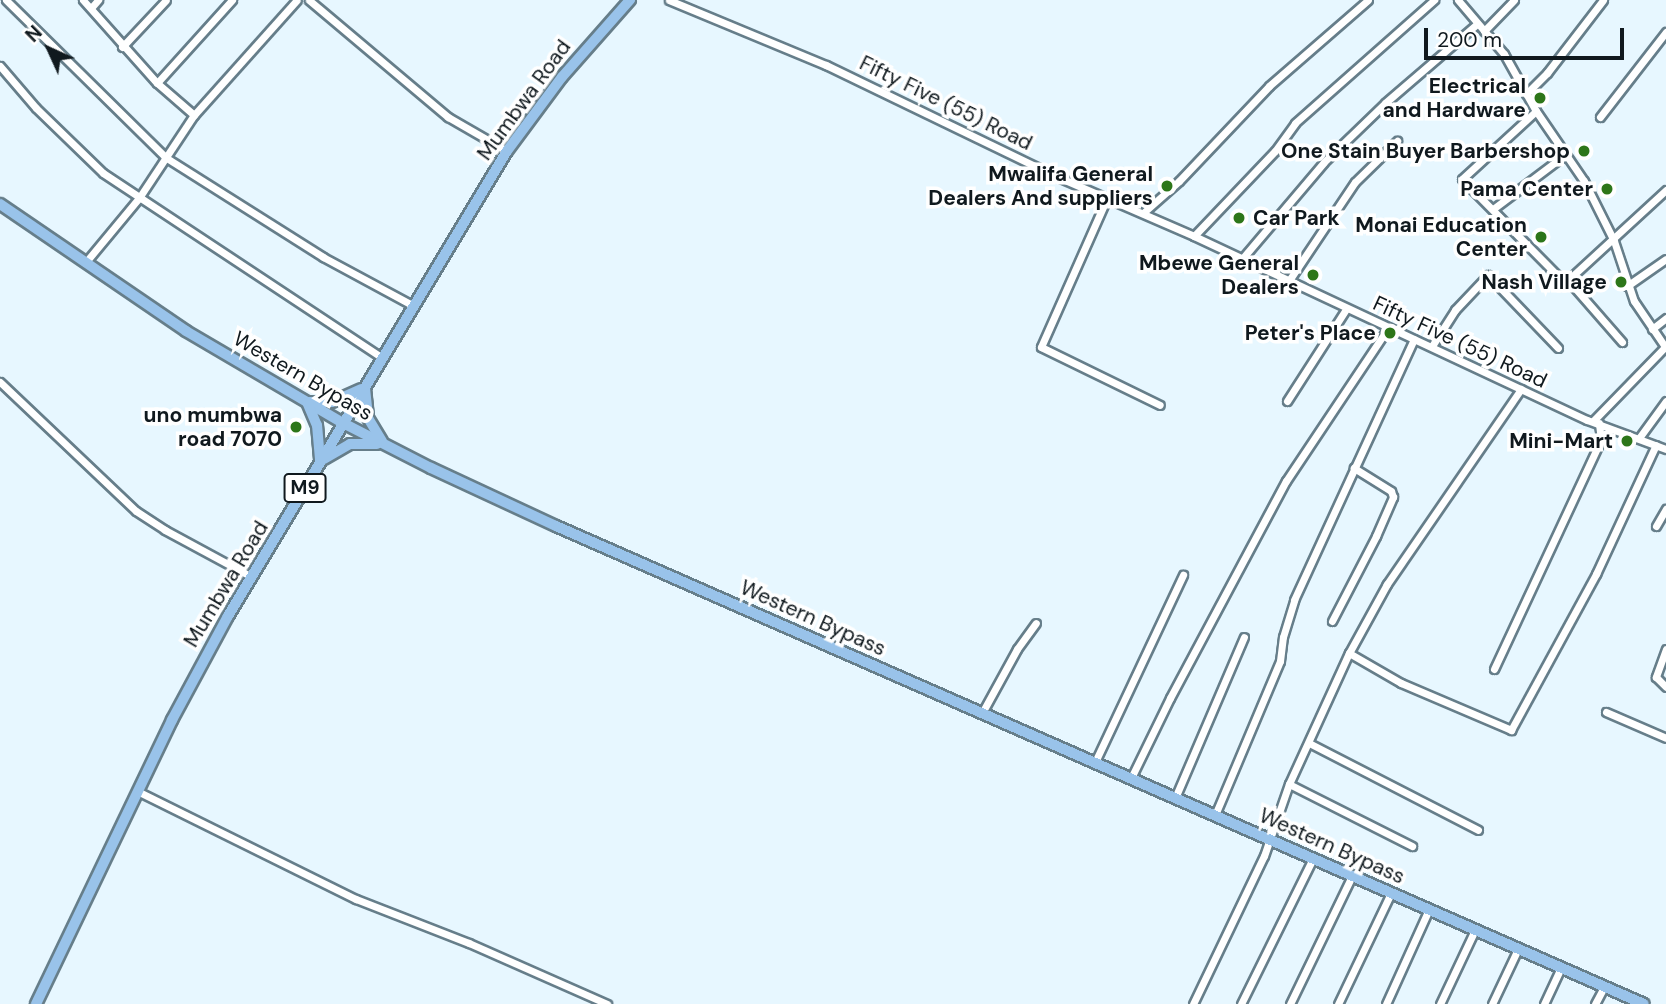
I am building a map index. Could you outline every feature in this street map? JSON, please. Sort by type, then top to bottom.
[{"type":"main road","name":"Mumbwa Road","points":[[36,1004],[137,791],[210,646],[507,151],[562,77],[626,1]]},
{"type":"main road","name":"Western Bypass","points":[[0,204],[84,264],[186,331],[386,446],[556,526],[1644,1004]]},
{"type":"main road","points":[[365,386],[364,402],[368,418],[386,446],[368,442],[351,444],[319,462],[319,438],[307,402],[332,402],[365,386]]},
{"type":"street","points":[[6,0],[165,157],[323,257],[414,306]]},
{"type":"street","points":[[83,0],[122,47],[157,83],[194,115]]},
{"type":"street","points":[[91,8],[98,0]]},
{"type":"street","points":[[122,47],[166,0]]},
{"type":"street","points":[[157,83],[232,0]]},
{"type":"street","points":[[84,264],[139,198],[194,115],[297,0]]},
{"type":"street","points":[[309,0],[447,117],[507,151]]},
{"type":"street","name":"Fifty Five (55) Road","points":[[669,0],[826,65],[1346,309],[1596,422],[1666,449]]},
{"type":"street","points":[[1143,213],[1179,181],[1269,86],[1368,0]]},
{"type":"street","points":[[1194,236],[1275,151],[1295,123],[1434,0]]},
{"type":"street","points":[[1458,0],[1504,54],[1536,111],[1584,181],[1614,241],[1627,286],[1666,348],[1596,422],[1601,440],[1494,669]]},
{"type":"street","points":[[1484,31],[1514,0]]},
{"type":"street","points":[[1526,94],[1547,73],[1603,0]]},
{"type":"street","points":[[1241,260],[1324,162],[1385,103],[1477,24]]},
{"type":"street","points":[[1600,117],[1666,32]]},
{"type":"street","points":[[0,66],[86,158],[139,198],[382,358]]},
{"type":"street","points":[[1536,111],[1463,175],[1464,181],[1558,276],[1569,278]]},
{"type":"street","points":[[1288,282],[1355,182],[1398,141]]},
{"type":"street","points":[[1493,209],[1566,154]]},
{"type":"street","points":[[1622,342],[1568,284],[1569,278],[1614,241],[1666,191]]},
{"type":"street","points":[[1107,198],[1041,347],[1160,405]]},
{"type":"street","points":[[1627,286],[1666,258]]},
{"type":"street","points":[[1432,346],[1454,310],[1488,275],[1558,348]]},
{"type":"street","points":[[1287,401],[1346,309]]},
{"type":"street","points":[[1652,329],[1666,318]]},
{"type":"street","points":[[1131,778],[1286,481],[1388,328]]},
{"type":"street","points":[[1214,815],[1280,661],[1283,638],[1294,600],[1414,339]]},
{"type":"street","points":[[0,382],[136,510],[165,530],[252,577]]},
{"type":"street","points":[[1193,1004],[1271,839],[1289,784],[1349,653],[1387,584],[1521,389]]},
{"type":"street","points":[[1639,438],[1666,401]]},
{"type":"street","points":[[1349,653],[1401,684],[1512,730],[1596,574],[1656,445]]},
{"type":"street","points":[[1332,621],[1393,497],[1391,491],[1354,468]]},
{"type":"street","points":[[1656,526],[1666,509]]},
{"type":"street","points":[[1095,762],[1183,575]]},
{"type":"street","points":[[982,713],[1017,649],[1036,623]]},
{"type":"street","points":[[1175,798],[1244,637]]},
{"type":"street","points":[[1666,649],[1656,677],[1666,687]]},
{"type":"street","points":[[1606,712],[1666,738]]},
{"type":"street","points":[[1309,743],[1478,830]]},
{"type":"street","points":[[1289,784],[1412,846]]},
{"type":"street","points":[[137,791],[356,899],[469,943],[607,1004]]},
{"type":"street","points":[[1241,1004],[1313,858]]},
{"type":"street","points":[[1290,1004],[1352,876]]},
{"type":"street","points":[[1338,1004],[1391,893]]},
{"type":"street","points":[[1386,1004],[1429,909]]},
{"type":"street","points":[[1440,1004],[1475,930]]},
{"type":"street","points":[[1492,1004],[1518,948]]},
{"type":"street","points":[[1544,1004],[1561,968]]},
{"type":"street","points":[[1595,1004],[1604,987]]},
{"type":"place","name":"Electrical and Hardware","points":[[1540,98]]},
{"type":"place","name":"One Stain Buyer Barbershop","points":[[1584,151]]},
{"type":"place","name":"Mwalifa General Dealers And suppliers","points":[[1167,186]]},
{"type":"place","name":"Pama Center","points":[[1607,189]]},
{"type":"place","name":"Car Park","points":[[1239,218]]},
{"type":"place","name":"Monai Education Center","points":[[1541,237]]},
{"type":"place","name":"Mbewe General Dealers","points":[[1313,275]]},
{"type":"place","name":"Nash Village","points":[[1621,282]]},
{"type":"place","name":"Peter's Place","points":[[1390,333]]},
{"type":"place","name":"uno mumbwa road 7070","points":[[296,427]]},
{"type":"place","name":"Mini-Mart","points":[[1627,441]]}]
